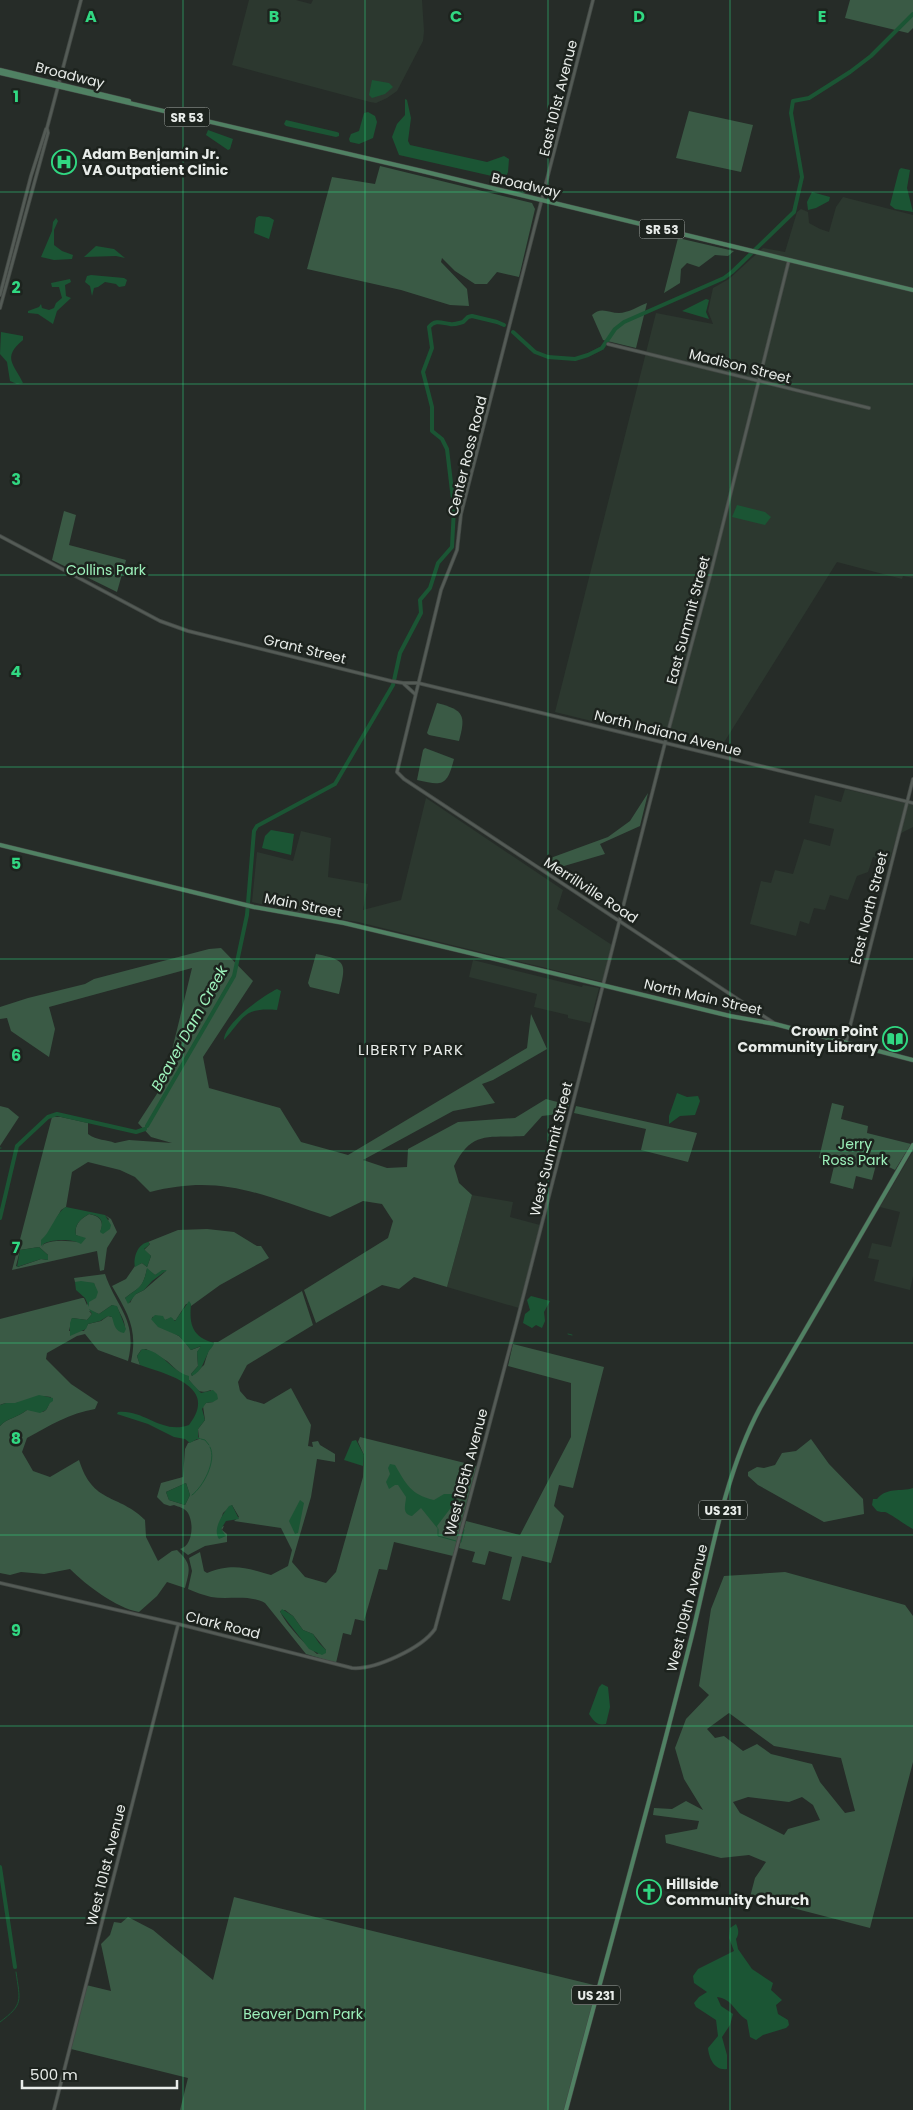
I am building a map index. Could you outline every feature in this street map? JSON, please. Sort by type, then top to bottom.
[{"type":"main road","name":"Broadway","points":[[0,72],[913,290]]},
{"type":"main road","name":"Main Street","points":[[0,845],[254,907],[344,923],[603,985]]},
{"type":"main road","name":"North Main Street","points":[[603,985],[730,1016],[776,1024],[913,1060]]},
{"type":"main road","name":"West 109th Avenue","points":[[566,2110],[690,1646],[729,1487],[738,1458],[763,1402],[913,1145]]},
{"type":"street","points":[[0,296],[31,176],[44,132],[47,128],[81,0]]},
{"type":"street","name":"East 101st Avenue","points":[[542,201],[593,0]]},
{"type":"street","points":[[0,308],[48,133],[47,128]]},
{"type":"street","name":"Center Ross Road","points":[[397,772],[441,590],[457,550],[461,514],[542,201]]},
{"type":"street","name":"East Summit Street","points":[[603,985],[710,576],[788,260]]},
{"type":"street","name":"Madison Street","points":[[608,344],[869,408]]},
{"type":"street","name":"Grant Street","points":[[0,536],[160,620],[188,631],[391,681],[418,683]]},
{"type":"street","points":[[403,683],[415,695]]},
{"type":"street","name":"North Indiana Avenue","points":[[418,683],[913,803]]},
{"type":"street","name":"Merrillville Road","points":[[397,772],[404,779],[776,1024]]},
{"type":"street","name":"East North Street","points":[[846,1042],[913,779]]},
{"type":"street","name":"West Summit Street","points":[[518,1317],[603,985]]},
{"type":"street","name":"West 105th Avenue","points":[[433,1632],[437,1624],[518,1317]]},
{"type":"street","name":"Clark Road","points":[[0,1583],[178,1624],[347,1667],[363,1668],[397,1656],[433,1632]]},
{"type":"street","name":"West 101st Avenue","points":[[54,2110],[178,1624]]},
{"type":"shaded area","points":[[249,0],[296,0],[311,4],[313,0],[422,0],[423,41],[397,91],[376,103],[370,102],[232,65]]},
{"type":"shaded area","points":[[372,80],[389,83],[393,87],[385,94],[372,98],[369,95]]},
{"type":"shaded area","points":[[405,99],[407,100],[411,118],[408,141],[410,145],[487,162],[504,156],[509,159],[508,172],[505,179],[399,155],[392,137],[397,124],[405,115]]},
{"type":"shaded area","points":[[368,112],[375,116],[377,122],[373,138],[359,144],[350,142],[351,134],[359,131],[364,113]]},
{"type":"shaded area","points":[[286,120],[337,132],[339,136],[336,137],[286,126],[284,124]]},
{"type":"shaded area","points":[[208,130],[233,139],[230,149],[228,150],[206,135]]},
{"type":"shaded area","points":[[901,168],[910,170],[907,188],[913,212],[895,209],[890,205]]},
{"type":"shaded area","points":[[812,192],[830,197],[829,201],[808,210],[807,202]]},
{"type":"shaded area","points":[[843,197],[913,215],[913,578],[903,576],[902,579],[837,562],[718,752],[555,712],[656,313],[713,324],[708,311],[713,288],[729,279],[763,248],[785,252],[797,212],[801,209],[808,212],[809,223],[829,232],[836,207]]},
{"type":"shaded area","points":[[259,216],[269,217],[274,220],[269,239],[254,233],[256,218]]},
{"type":"shaded area","points":[[56,218],[58,221],[54,230],[54,245],[62,251],[73,255],[72,259],[54,260],[41,257]]},
{"type":"shaded area","points":[[96,246],[114,249],[125,258],[116,256],[84,257]]},
{"type":"shaded area","points":[[87,276],[124,278],[127,280],[125,286],[119,287],[116,284],[105,282],[94,288],[92,296],[90,286],[85,282]]},
{"type":"shaded area","points":[[70,279],[71,282],[65,285],[66,296],[71,298],[57,311],[53,324],[38,314],[28,313],[28,311],[39,307],[41,304],[42,308],[49,310],[54,308],[56,303],[62,298],[59,287],[52,287],[51,283]]},
{"type":"shaded area","points":[[706,299],[709,300],[706,312],[709,319],[682,311]]},
{"type":"shaded area","points":[[1,332],[23,336],[23,340],[16,346],[11,357],[23,383],[17,384],[10,381],[7,362],[0,354]]},
{"type":"shaded area","points":[[737,505],[765,512],[771,517],[765,525],[732,517]]},
{"type":"shaded area","points":[[845,789],[913,805],[913,827],[897,835],[889,862],[873,857],[868,872],[857,876],[848,900],[830,895],[825,910],[814,908],[809,924],[800,921],[796,936],[750,924],[761,881],[771,883],[775,870],[793,874],[804,839],[830,846],[834,829],[809,823],[815,795],[841,802]]},
{"type":"shaded area","points":[[426,798],[563,890],[557,909],[612,945],[603,982],[358,922],[300,913],[252,902],[257,852],[293,861],[301,831],[331,838],[328,877],[368,884],[363,910],[401,900]]},
{"type":"shaded area","points":[[271,830],[294,834],[291,855],[262,848],[265,836]]},
{"type":"shaded area","points":[[473,960],[582,987],[583,985],[599,988],[590,1023],[568,1018],[568,1015],[534,1007],[537,994],[469,977]]},
{"type":"shaded area","points":[[277,989],[281,991],[277,1010],[257,1010],[251,1012],[241,1020],[224,1040],[230,1026],[237,1018]]},
{"type":"shaded area","points":[[677,1093],[687,1097],[698,1096],[700,1101],[695,1115],[680,1116],[669,1124],[669,1116]]},
{"type":"shaded area","points":[[913,1151],[913,1276],[910,1290],[874,1281],[879,1260],[868,1258],[872,1243],[891,1247],[900,1212],[880,1207]]},
{"type":"shaded area","points":[[472,1195],[513,1202],[510,1217],[540,1225],[519,1308],[447,1287]]},
{"type":"shaded area","points":[[66,1207],[105,1215],[111,1225],[110,1229],[103,1234],[100,1232],[101,1220],[97,1216],[89,1214],[80,1220],[76,1228],[76,1235],[86,1238],[81,1244],[60,1240],[41,1246],[41,1240],[59,1213]]},
{"type":"shaded area","points":[[149,1242],[149,1245],[144,1249],[151,1256],[147,1267],[142,1263],[135,1267],[137,1251],[142,1245]]},
{"type":"shaded area","points":[[39,1247],[48,1255],[48,1260],[41,1259],[17,1267],[20,1250]]},
{"type":"shaded area","points":[[147,1268],[155,1275],[162,1270],[167,1270],[152,1281],[144,1290],[136,1294],[128,1304],[125,1298],[142,1283]]},
{"type":"shaded area","points":[[75,1282],[94,1283],[98,1292],[96,1298],[89,1302],[89,1307],[85,1298],[76,1290]]},
{"type":"shaded area","points":[[531,1296],[550,1301],[544,1312],[545,1321],[542,1328],[536,1325],[532,1328],[523,1323],[525,1314],[530,1310],[527,1300]]},
{"type":"shaded area","points":[[189,1301],[194,1330],[207,1341],[214,1343],[200,1369],[192,1376],[191,1374],[198,1366],[197,1352],[201,1346],[191,1350],[179,1336],[158,1327],[151,1319],[155,1315],[163,1316],[165,1320],[171,1317],[175,1321]]},
{"type":"shaded area","points":[[112,1305],[117,1306],[126,1329],[124,1333],[117,1329],[112,1317],[108,1316],[100,1321],[88,1324],[86,1329],[70,1336],[72,1318],[87,1320],[92,1314],[89,1309],[99,1314]]},
{"type":"shaded area","points":[[142,1349],[155,1353],[177,1370],[189,1376],[189,1380],[201,1393],[213,1390],[217,1394],[218,1399],[206,1403],[202,1409],[205,1420],[198,1429],[198,1437],[201,1439],[190,1443],[185,1439],[174,1437],[148,1424],[117,1414],[118,1412],[127,1412],[170,1427],[179,1427],[189,1425],[197,1412],[198,1401],[194,1392],[187,1384],[164,1373],[140,1365],[137,1356]]},
{"type":"shaded area","points":[[39,1395],[53,1398],[53,1401],[46,1410],[40,1413],[27,1410],[0,1426],[0,1405],[15,1403]]},
{"type":"shaded area","points":[[356,1440],[364,1455],[363,1466],[344,1460],[352,1441]]},
{"type":"shaded area","points":[[390,1464],[395,1465],[414,1492],[426,1498],[434,1500],[444,1494],[456,1494],[456,1501],[437,1526],[438,1529],[421,1508],[412,1516],[406,1513],[406,1497],[398,1485],[389,1489],[386,1482],[390,1474],[388,1468]]},
{"type":"shaded area","points":[[186,1483],[190,1495],[185,1505],[169,1500],[166,1492]]},
{"type":"shaded area","points":[[913,1488],[913,1529],[888,1513],[877,1511],[872,1505],[873,1499],[877,1499],[885,1493]]},
{"type":"shaded area","points":[[300,1500],[304,1503],[298,1533],[295,1534],[289,1521]]},
{"type":"shaded area","points":[[232,1505],[239,1519],[226,1521],[221,1529],[226,1536],[219,1539],[217,1531],[219,1522],[229,1506]]},
{"type":"shaded area","points":[[282,1609],[293,1616],[303,1630],[313,1634],[326,1650],[326,1653],[322,1655],[309,1649],[280,1612]]},
{"type":"shaded area","points":[[602,1684],[608,1687],[610,1707],[606,1724],[596,1722],[589,1714],[599,1687]]},
{"type":"shaded area","points":[[736,1924],[738,1930],[736,1939],[738,1949],[752,1969],[773,1983],[771,1990],[782,2000],[776,2005],[778,2014],[788,2020],[789,2025],[786,2028],[763,2035],[756,2040],[750,2037],[747,2020],[727,2000],[717,1997],[721,2006],[733,2014],[730,2025],[722,2037],[727,2055],[727,2069],[723,2069],[713,2063],[708,2048],[718,2036],[716,2020],[696,2007],[694,2003],[707,1992],[694,1983],[693,1976],[698,1969],[734,1951],[729,1938],[730,1928]]},
{"type":"green space","points":[[850,0],[913,0],[913,28],[908,33],[845,18]]},
{"type":"green space","points":[[689,111],[753,125],[741,172],[676,158]]},
{"type":"green space","points":[[380,166],[532,203],[535,209],[519,277],[497,272],[487,284],[475,284],[455,271],[442,258],[441,262],[467,289],[469,306],[450,305],[401,290],[307,269],[332,177],[375,184]]},
{"type":"green space","points":[[678,238],[734,251],[728,256],[715,255],[699,267],[687,263],[681,269],[680,283],[664,293]]},
{"type":"green space","points":[[647,303],[636,348],[603,340],[592,315],[595,312],[602,310],[622,313]]},
{"type":"green space","name":"Collins Park","points":[[64,511],[76,515],[69,545],[126,560],[117,592],[52,560]]},
{"type":"green space","points":[[437,703],[453,708],[461,715],[462,725],[459,741],[427,733]]},
{"type":"green space","points":[[425,748],[454,759],[449,775],[443,782],[433,783],[417,780]]},
{"type":"green space","points":[[648,793],[640,826],[600,844],[605,854],[547,871],[542,868],[545,860],[608,837],[630,821]]},
{"type":"green space","points":[[221,948],[253,981],[203,1057],[209,1088],[280,1108],[301,1142],[348,1155],[527,1048],[531,1014],[547,1049],[493,1080],[482,1084],[495,1103],[453,1111],[363,1160],[387,1168],[407,1167],[408,1149],[458,1122],[515,1118],[546,1099],[569,1105],[567,1113],[542,1116],[524,1136],[482,1138],[467,1146],[461,1154],[454,1166],[459,1183],[472,1195],[447,1287],[414,1277],[399,1289],[382,1285],[316,1323],[304,1290],[388,1238],[393,1221],[382,1204],[363,1201],[330,1217],[263,1195],[221,1186],[176,1187],[150,1192],[135,1177],[120,1170],[88,1162],[72,1172],[66,1207],[61,1210],[42,1247],[44,1244],[52,1241],[79,1242],[82,1238],[76,1235],[77,1225],[80,1220],[89,1214],[96,1216],[102,1222],[100,1232],[109,1219],[105,1215],[111,1219],[117,1232],[107,1248],[104,1270],[100,1271],[97,1251],[12,1270],[52,1117],[88,1123],[88,1134],[95,1138],[115,1143],[129,1140],[172,1143],[151,1137],[138,1123],[164,1083],[192,968],[49,1007],[55,1029],[49,1057],[11,1031],[7,1018],[0,1019],[0,1007],[85,984],[94,979],[209,949]],"holes":[[[39,1247],[48,1255],[48,1260],[41,1259],[18,1267],[16,1266],[20,1250]]]},
{"type":"green space","points":[[316,954],[339,961],[342,965],[343,976],[339,994],[310,987],[308,983]]},
{"type":"green space","name":"Jerry Ross Park","points":[[832,1103],[844,1106],[841,1119],[868,1126],[867,1133],[911,1144],[895,1170],[877,1161],[872,1180],[856,1176],[853,1189],[830,1183],[835,1162],[819,1158]]},
{"type":"green space","points":[[0,1106],[8,1108],[19,1117],[0,1146]]},
{"type":"green space","points":[[576,1106],[697,1133],[688,1162],[641,1150],[646,1129],[574,1113]]},
{"type":"green space","points":[[207,1229],[234,1232],[257,1246],[261,1246],[269,1258],[220,1285],[191,1306],[191,1304],[186,1304],[176,1320],[172,1318],[165,1320],[159,1316],[152,1317],[156,1324],[181,1338],[191,1350],[202,1346],[197,1352],[198,1366],[191,1374],[192,1376],[204,1365],[208,1352],[214,1342],[218,1342],[302,1291],[313,1325],[247,1365],[238,1382],[240,1391],[247,1399],[264,1404],[291,1388],[311,1425],[308,1446],[313,1447],[312,1442],[318,1441],[320,1445],[335,1454],[335,1462],[317,1459],[311,1497],[292,1562],[305,1577],[326,1583],[336,1572],[363,1477],[364,1455],[358,1442],[360,1437],[477,1466],[453,1556],[394,1542],[387,1570],[379,1569],[364,1621],[355,1619],[351,1635],[343,1633],[336,1663],[306,1654],[265,1603],[259,1600],[211,1597],[188,1589],[192,1571],[189,1558],[200,1552],[204,1571],[207,1573],[232,1567],[271,1575],[288,1566],[292,1550],[281,1528],[234,1521],[239,1517],[232,1505],[223,1513],[217,1533],[222,1532],[221,1527],[224,1526],[222,1530],[227,1534],[227,1542],[205,1546],[188,1555],[180,1549],[188,1544],[190,1539],[192,1528],[188,1513],[180,1507],[164,1504],[157,1497],[161,1483],[183,1477],[185,1449],[188,1443],[199,1439],[198,1429],[205,1420],[203,1406],[206,1403],[213,1402],[211,1390],[203,1392],[198,1390],[189,1380],[189,1377],[181,1374],[167,1361],[146,1349],[141,1350],[137,1356],[140,1365],[131,1362],[133,1340],[130,1322],[112,1286],[126,1279],[135,1266],[142,1263],[147,1267],[151,1256],[144,1250],[150,1244],[148,1242],[178,1230]],"holes":[[[147,1269],[155,1275],[166,1271],[144,1290],[134,1295],[130,1303],[125,1298],[142,1284]],[[186,1483],[190,1495],[185,1505],[169,1500],[166,1492]],[[285,1610],[293,1616],[303,1630],[313,1634],[326,1650],[317,1654],[291,1628],[280,1611]]]},
{"type":"green space","points":[[105,1274],[128,1325],[130,1347],[128,1361],[98,1350],[85,1334],[77,1336],[47,1353],[46,1359],[71,1384],[98,1402],[95,1409],[68,1417],[27,1438],[22,1452],[33,1471],[50,1477],[79,1460],[91,1485],[99,1492],[135,1512],[145,1520],[146,1537],[158,1561],[172,1551],[177,1550],[185,1559],[189,1571],[185,1588],[167,1582],[157,1596],[139,1612],[111,1601],[84,1582],[70,1569],[44,1574],[21,1572],[10,1575],[0,1573],[0,1426],[27,1410],[45,1411],[51,1397],[41,1396],[21,1402],[0,1405],[0,1319],[82,1298],[84,1298],[87,1305],[95,1289],[94,1283],[75,1282],[74,1278]],"holes":[[[112,1305],[117,1307],[124,1323],[124,1332],[112,1317],[108,1316],[101,1321],[88,1324],[84,1331],[69,1331],[72,1318],[87,1320],[92,1314],[89,1311],[99,1314]]]},
{"type":"green space","points":[[513,1344],[604,1367],[573,1488],[559,1485],[554,1506],[564,1516],[551,1563],[522,1556],[510,1601],[502,1599],[512,1557],[489,1551],[485,1565],[472,1562],[475,1552],[459,1548],[466,1521],[520,1535],[571,1437],[571,1383],[508,1366]]},
{"type":"green space","points":[[811,1439],[829,1464],[863,1499],[864,1514],[824,1522],[758,1485],[748,1476],[748,1472],[757,1467],[764,1468],[775,1465],[782,1453],[796,1451]]},
{"type":"green space","points":[[785,1572],[905,1605],[913,1616],[913,1762],[870,1928],[750,1897],[755,1878],[766,1862],[749,1855],[721,1858],[666,1843],[665,1835],[697,1829],[699,1821],[653,1815],[654,1808],[672,1809],[686,1801],[703,1810],[684,1779],[675,1748],[686,1719],[709,1695],[699,1686],[711,1609],[724,1576]],"holes":[[[729,1713],[774,1746],[841,1758],[855,1811],[845,1813],[820,1782],[812,1764],[771,1754],[757,1744],[743,1751],[724,1736],[715,1738],[707,1729]],[[748,1797],[789,1802],[802,1797],[813,1805],[820,1820],[788,1829],[784,1835],[740,1813],[733,1802]]]},
{"type":"green space","name":"Beaver Dam Park","points":[[234,1897],[598,1986],[565,2110],[180,2110],[188,2078],[71,2049],[86,1985],[111,1991],[101,1944],[110,1935],[114,1922],[121,1923],[128,1917],[153,1930],[213,1980]]},
{"type":"waterway","name":"Beaver Dam Creek","points":[[513,332],[535,352],[548,357],[575,359],[602,348],[615,329],[624,322],[724,278],[732,272],[794,212],[802,177],[791,113],[793,101],[809,98],[850,72],[871,56],[913,14]]},
{"type":"waterway","name":"Beaver Dam Creek","points":[[147,1126],[234,976],[247,915],[254,831],[257,826],[335,784],[393,685],[400,653],[421,613],[420,600],[430,588],[438,563],[452,547],[454,508],[447,449],[442,439],[432,431],[432,407],[423,372],[432,348],[429,327],[436,322],[452,324],[463,322],[472,316],[504,325]]},
{"type":"waterway","name":"Beaver Dam Creek","points":[[0,1218],[17,1146],[48,1117],[57,1114],[136,1132],[145,1129]]},
{"type":"waterway","points":[[568,1334],[572,1335]]},
{"type":"waterway","points":[[201,1439],[205,1440],[209,1445]]},
{"type":"waterway","points":[[192,1495],[208,1473],[212,1459],[210,1447]]},
{"type":"waterway","points":[[438,1529],[438,1536],[456,1541]]},
{"type":"waterway","points":[[461,1542],[464,1530]]},
{"type":"waterway","name":"Beaver Dam Creek","points":[[0,1867],[15,1967]]},
{"type":"waterway","name":"Beaver Dam Creek","points":[[0,2022],[17,2006],[19,1990],[16,1972]]},
{"type":"place","name":"Adam Benjamin Jr. VA Outpatient Clinic","points":[[64,162]]},
{"type":"place","name":"Crown Point Community Library","points":[[895,1039]]},
{"type":"place","name":"Hillside Community Church","points":[[649,1892]]},
{"type":"district","name":"LIBERTY PARK","points":[[411,1049]]}]
